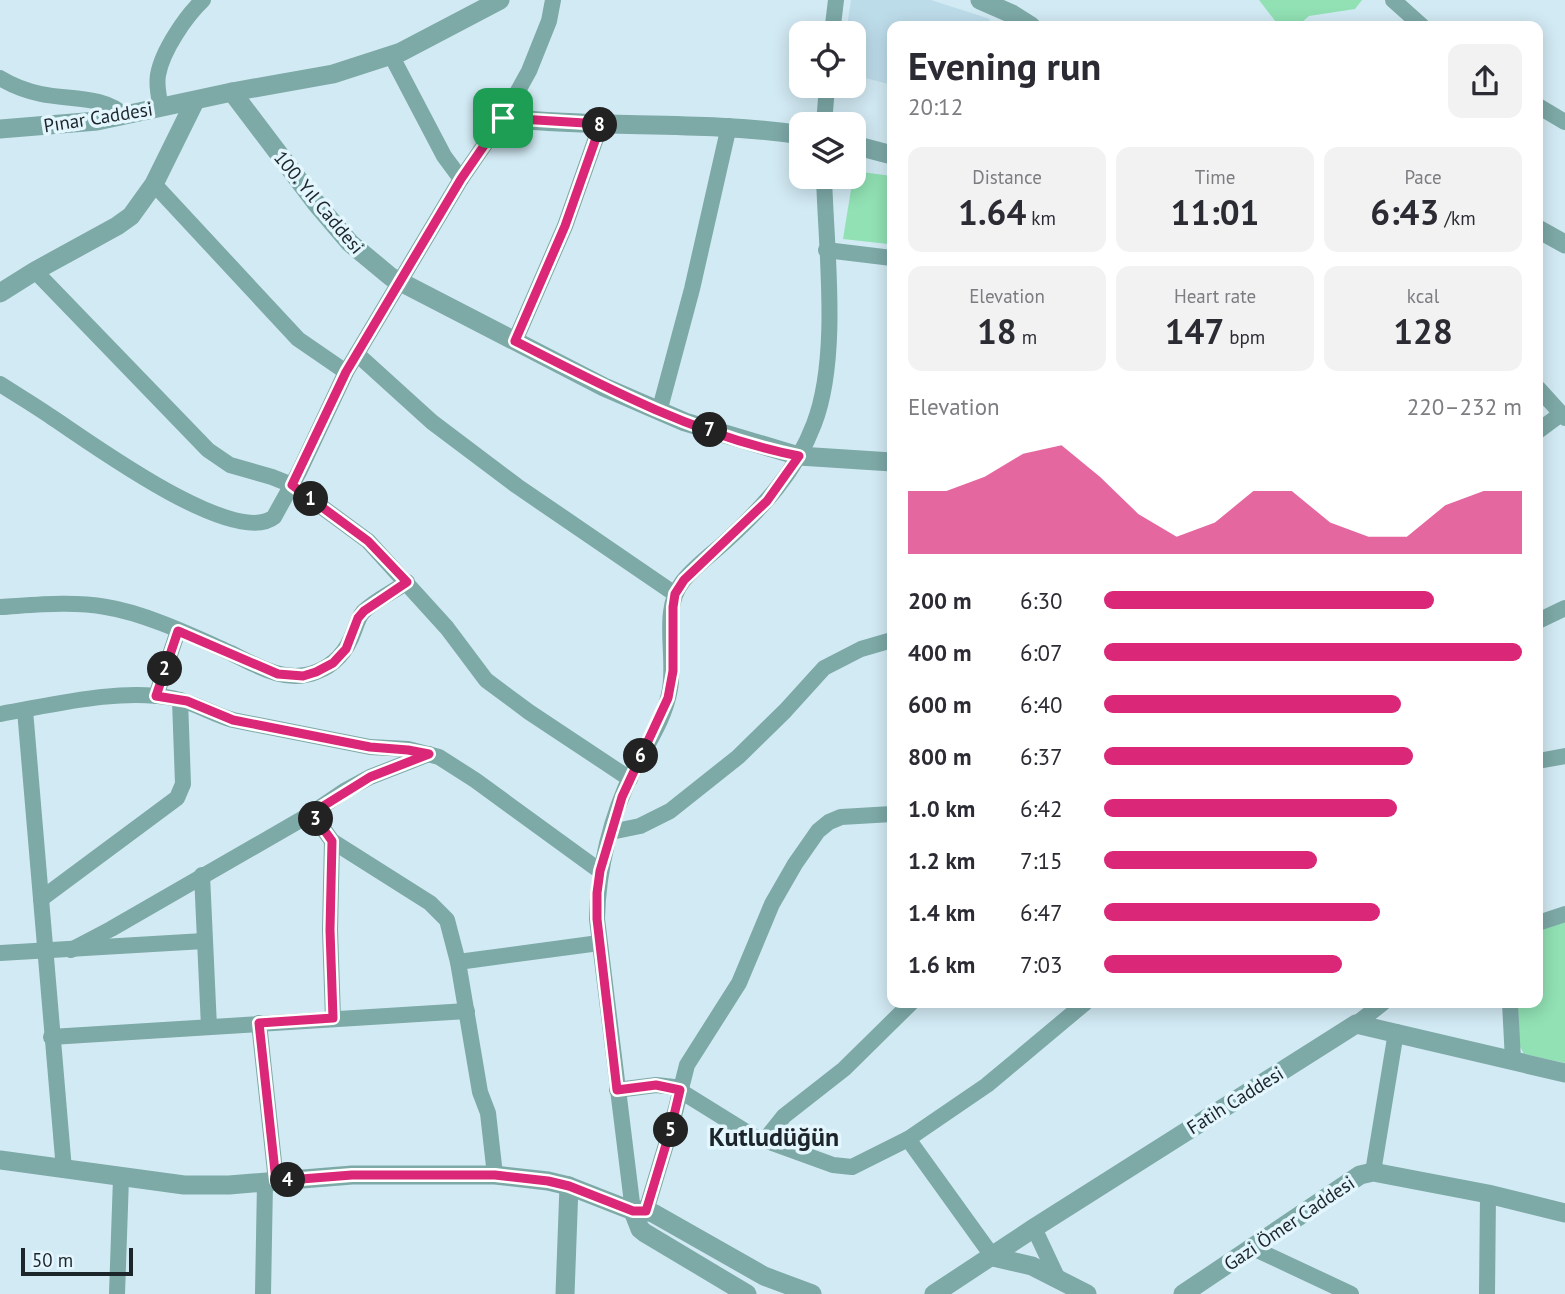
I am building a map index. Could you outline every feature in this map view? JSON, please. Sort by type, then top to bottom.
[{"type":"street","points":[[161,107],[158,75],[163,56],[194,8],[203,0]]},
{"type":"street","name":"Pınar Caddesi","points":[[0,129],[97,121],[333,74],[391,55],[500,0]]},
{"type":"street","points":[[0,384],[138,475],[185,501],[227,517],[268,522],[275,517],[292,485],[346,372],[461,179],[503,118],[539,49],[554,0]]},
{"type":"street","points":[[833,21],[836,0]]},
{"type":"street","points":[[1393,0],[1416,21]]},
{"type":"street","points":[[993,3],[1023,21]]},
{"type":"street","points":[[391,55],[444,156],[461,179]]},
{"type":"street","points":[[0,78],[43,95],[110,104],[125,116]]},
{"type":"street","name":"100. Yıl Caddesi","points":[[232,92],[316,203],[350,243],[378,269],[400,282],[659,412],[799,456],[887,462]]},
{"type":"street","points":[[0,293],[124,221],[142,203],[154,184],[195,101]]},
{"type":"street","points":[[1543,109],[1565,122]]},
{"type":"street","points":[[503,118],[601,124],[756,128],[789,133]]},
{"type":"street","points":[[515,341],[565,226],[601,124]]},
{"type":"street","points":[[659,412],[692,289],[729,127]]},
{"type":"street","points":[[866,148],[887,154]]},
{"type":"street","points":[[154,184],[290,331],[346,372]]},
{"type":"street","points":[[747,1294],[640,1228],[617,1090],[599,943],[597,919],[600,871],[630,779],[657,727],[668,698],[673,671],[671,622],[675,594],[684,580],[744,525],[772,495],[799,456],[814,425],[823,391],[829,333],[824,189]]},
{"type":"street","points":[[1543,232],[1565,244]]},
{"type":"street","points":[[826,250],[887,257]]},
{"type":"street","points":[[35,271],[208,450],[230,465],[292,485],[368,541],[447,628],[486,680],[630,779]]},
{"type":"street","points":[[357,354],[432,422],[517,486],[675,594]]},
{"type":"street","points":[[1543,394],[1563,416],[1543,428]]},
{"type":"street","points":[[0,607],[97,606],[126,611],[278,674],[303,676],[333,663],[346,649],[358,618],[364,611],[407,582]]},
{"type":"street","points":[[1543,619],[1565,608]]},
{"type":"street","points":[[156,696],[178,631]]},
{"type":"street","points":[[611,832],[640,826],[670,811],[737,757],[785,711],[824,668],[861,649],[887,641]]},
{"type":"street","points":[[0,714],[102,698],[156,696],[180,700],[233,720],[370,747],[429,754],[451,763],[600,871]]},
{"type":"street","points":[[41,899],[177,797],[183,784],[180,700]]},
{"type":"street","points":[[25,710],[64,1170]]},
{"type":"street","points":[[71,950],[312,813],[370,777],[429,754]]},
{"type":"street","points":[[1543,760],[1565,756]]},
{"type":"street","points":[[312,813],[332,841],[440,911],[452,932],[481,1092],[488,1112],[495,1175]]},
{"type":"street","points":[[639,1211],[671,1128],[687,1065],[738,984],[772,904],[809,843],[824,827],[841,817],[887,814]]},
{"type":"street","points":[[332,841],[330,930],[333,1018]]},
{"type":"street","points":[[202,875],[209,1027]]},
{"type":"street","points":[[1543,921],[1565,914]]},
{"type":"street","points":[[0,954],[204,941]]},
{"type":"street","points":[[458,962],[599,943]]},
{"type":"street","points":[[764,1141],[784,1116],[844,1069],[906,1008]]},
{"type":"street","points":[[617,1090],[656,1085],[680,1090],[731,1124],[764,1141],[846,1168],[858,1166],[908,1139],[987,1085],[1079,1008]]},
{"type":"street","points":[[1356,1024],[1377,1008]]},
{"type":"street","points":[[1510,1008],[1513,1060]]},
{"type":"street","points":[[51,1037],[467,1011]]},
{"type":"street","points":[[259,1023],[270,1182],[262,1294]]},
{"type":"street","points":[[1356,1024],[1396,1031],[1565,1073]]},
{"type":"street","name":"Fatih Caddesi","points":[[934,1294],[1356,1024]]},
{"type":"street","points":[[1373,1172],[1396,1031]]},
{"type":"street","points":[[908,1139],[993,1257],[1032,1265],[1087,1294]]},
{"type":"street","points":[[0,1160],[184,1185],[366,1175],[495,1175],[548,1181],[639,1211],[764,1276],[812,1294]]},
{"type":"street","name":"Gazi Ömer Caddesi","points":[[1183,1294],[1360,1175],[1373,1172],[1488,1194],[1565,1213]]},
{"type":"street","points":[[117,1294],[121,1178]]},
{"type":"street","points":[[565,1294],[569,1186]]},
{"type":"street","points":[[1487,1294],[1488,1194]]},
{"type":"street","points":[[1034,1228],[1058,1277]]},
{"type":"street","points":[[1253,1248],[1350,1294]]},
{"type":"shaded area","points":[[851,0],[931,0],[990,19],[887,21],[887,84],[866,78],[866,21],[848,21]]},
{"type":"green space","points":[[1259,0],[1362,0],[1355,9],[1309,16],[1304,21],[1275,21]]},
{"type":"green space","points":[[866,173],[887,175],[887,244],[843,239],[851,189],[866,189]]},
{"type":"green space","points":[[1565,922],[1565,1063],[1524,1054],[1519,1045],[1518,1008],[1543,1008],[1543,929]]},
{"type":"district","name":"Kutludüğün","points":[[774,1137]]},
{"type":"route","points":[[503,118],[601,124],[565,226],[515,341],[659,412],[782,453],[799,456],[767,501],[684,580],[675,594],[671,622],[673,671],[668,698],[657,727],[622,797],[600,871],[597,919],[617,1090],[666,1085],[680,1090],[646,1211],[633,1211],[569,1186],[495,1175],[352,1175],[276,1181],[259,1023],[333,1018],[330,930],[332,841],[312,813],[370,777],[429,754],[370,747],[233,720],[187,701],[156,696],[178,631],[258,667],[292,677],[303,676],[333,663],[343,654],[358,618],[364,611],[407,582],[368,541],[292,485],[346,372],[461,179],[503,118]]}]
